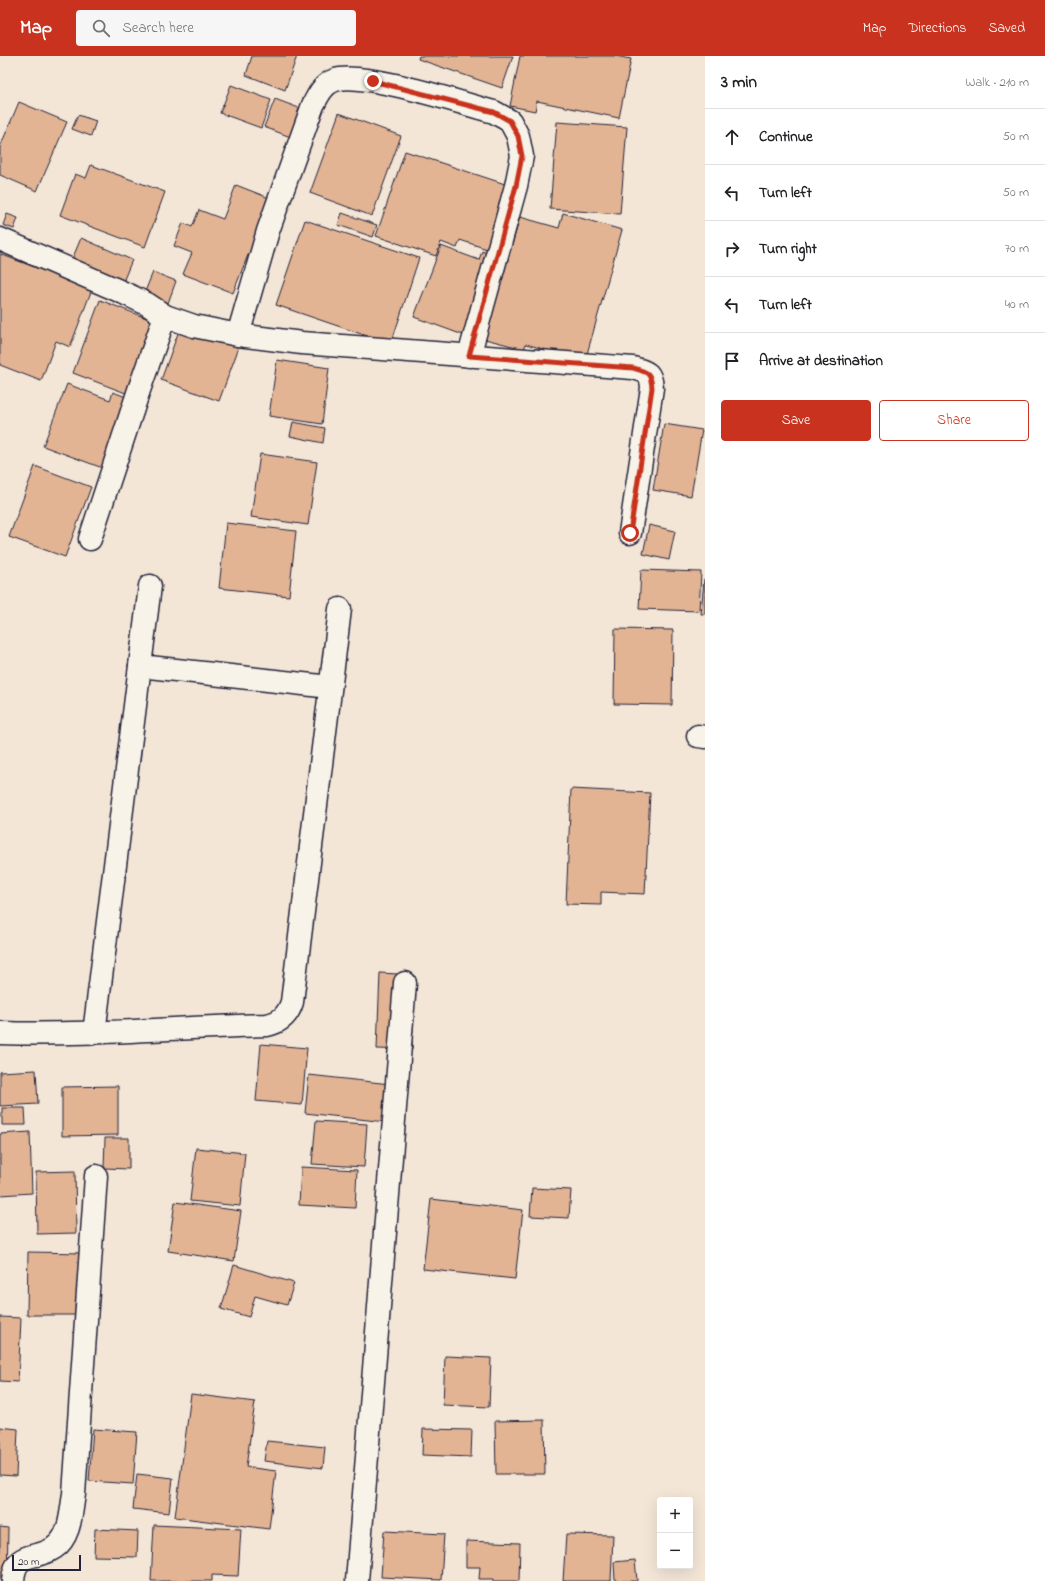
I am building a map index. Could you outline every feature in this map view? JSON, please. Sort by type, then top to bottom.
[{"type":"street","points":[[238,335],[268,231],[313,105],[321,90],[334,80],[350,78],[373,81],[494,112],[510,121],[518,136],[522,156],[516,186],[469,356]]},
{"type":"street","points":[[0,239],[147,304],[165,316],[194,326],[238,335],[302,344],[633,368],[646,372],[652,378],[652,388],[630,533]]},
{"type":"street","points":[[90,539],[165,316]]},
{"type":"street","points":[[94,1033],[150,586]]},
{"type":"street","points":[[0,1033],[94,1033],[179,1027],[267,1025],[276,1023],[284,1018],[289,1011],[292,1002],[340,609]]},
{"type":"street","points":[[140,666],[330,687]]},
{"type":"street","points":[[357,1581],[405,983]]},
{"type":"street","points":[[13,1581],[17,1563],[24,1558],[55,1548],[65,1535],[70,1520],[74,1494],[96,1176]]},
{"type":"building","points":[[252,56],[297,56],[285,90],[246,75]]},
{"type":"building","points":[[419,56],[513,56],[502,88],[418,59]]},
{"type":"building","points":[[520,56],[615,56],[631,59],[619,118],[537,101],[535,111],[510,106]]},
{"type":"building","points":[[231,85],[271,100],[261,128],[220,113]]},
{"type":"building","points":[[275,99],[307,111],[296,139],[264,127]]},
{"type":"building","points":[[19,102],[67,122],[37,191],[0,175],[0,147]]},
{"type":"building","points":[[339,113],[401,136],[372,216],[310,193]]},
{"type":"building","points":[[78,115],[96,121],[91,136],[72,129]]},
{"type":"building","points":[[557,122],[627,127],[620,214],[550,209]]},
{"type":"building","points":[[405,151],[508,185],[487,249],[460,240],[457,248],[441,242],[436,256],[376,236]]},
{"type":"building","points":[[91,165],[165,192],[145,247],[60,215],[75,174],[86,178]]},
{"type":"building","points":[[236,185],[277,201],[255,258],[248,255],[233,293],[183,274],[192,253],[174,246],[183,223],[192,227],[199,210],[223,219]]},
{"type":"building","points":[[342,213],[377,225],[373,237],[338,225]]},
{"type":"building","points":[[563,213],[622,230],[585,361],[526,344],[524,349],[485,339],[520,217],[559,228]]},
{"type":"building","points":[[7,214],[18,218],[14,229],[3,225]]},
{"type":"building","points":[[305,220],[419,258],[391,344],[276,305]]},
{"type":"building","points":[[81,238],[132,260],[122,284],[71,262]]},
{"type":"building","points":[[441,246],[479,260],[482,251],[503,259],[474,339],[414,317]]},
{"type":"building","points":[[0,254],[92,289],[70,347],[56,341],[41,381],[0,365]]},
{"type":"building","points":[[153,272],[176,281],[168,303],[144,294]]},
{"type":"building","points":[[100,300],[159,323],[131,395],[73,373]]},
{"type":"building","points":[[181,325],[239,347],[219,401],[161,380]]},
{"type":"building","points":[[277,360],[329,368],[322,424],[269,416]]},
{"type":"building","points":[[67,384],[110,400],[113,392],[134,400],[108,470],[43,446]]},
{"type":"building","points":[[293,422],[325,428],[323,443],[290,436]]},
{"type":"building","points":[[664,424],[702,430],[691,496],[653,490]]},
{"type":"building","points":[[260,454],[317,462],[308,525],[251,517]]},
{"type":"building","points":[[35,466],[91,487],[65,557],[9,537]]},
{"type":"building","points":[[226,523],[296,531],[289,596],[219,588]]},
{"type":"building","points":[[649,525],[675,531],[669,560],[643,554]]},
{"type":"building","points":[[641,570],[701,572],[699,611],[639,609]]},
{"type":"building","points":[[704,579],[705,614],[701,614]]},
{"type":"building","points":[[615,629],[673,630],[672,705],[614,704]]},
{"type":"building","points":[[571,789],[650,793],[645,894],[601,892],[601,905],[566,904]]},
{"type":"building","points":[[380,973],[415,975],[412,1050],[377,1049]]},
{"type":"building","points":[[261,1044],[307,1048],[302,1105],[256,1101]]},
{"type":"building","points":[[36,1070],[38,1104],[0,1106],[0,1072]]},
{"type":"building","points":[[309,1075],[390,1084],[386,1122],[305,1113]]},
{"type":"building","points":[[118,1086],[118,1135],[62,1136],[62,1087]]},
{"type":"building","points":[[2,1108],[25,1108],[26,1125],[2,1125]]},
{"type":"building","points":[[316,1121],[367,1124],[364,1167],[312,1164]]},
{"type":"building","points":[[30,1132],[32,1193],[0,1195],[0,1134]]},
{"type":"building","points":[[105,1138],[129,1138],[129,1169],[104,1168]]},
{"type":"building","points":[[196,1148],[245,1153],[240,1206],[190,1201]]},
{"type":"building","points":[[301,1167],[357,1170],[355,1208],[299,1205]]},
{"type":"building","points":[[75,1171],[76,1233],[37,1234],[36,1172]]},
{"type":"building","points":[[532,1188],[571,1190],[569,1218],[530,1216]]},
{"type":"building","points":[[431,1199],[523,1210],[515,1279],[423,1269]]},
{"type":"building","points":[[175,1202],[241,1211],[234,1261],[168,1251]]},
{"type":"building","points":[[28,1252],[83,1253],[82,1315],[27,1315]]},
{"type":"building","points":[[234,1265],[294,1283],[287,1305],[255,1296],[249,1317],[221,1309]]},
{"type":"building","points":[[0,1317],[21,1318],[18,1382],[0,1381]]},
{"type":"building","points":[[445,1356],[491,1358],[489,1407],[443,1405]]},
{"type":"building","points":[[191,1394],[255,1402],[246,1467],[276,1471],[269,1529],[175,1517]]},
{"type":"building","points":[[544,1420],[545,1474],[496,1474],[495,1421]]},
{"type":"building","points":[[0,1427],[18,1429],[16,1476],[0,1475]]},
{"type":"building","points":[[93,1429],[137,1432],[133,1484],[89,1481]]},
{"type":"building","points":[[423,1429],[472,1430],[471,1457],[422,1455]]},
{"type":"building","points":[[267,1441],[325,1447],[323,1468],[264,1461]]},
{"type":"building","points":[[137,1474],[173,1478],[169,1513],[133,1509]]},
{"type":"building","points":[[154,1525],[241,1529],[238,1576],[212,1575],[212,1581],[151,1581]]},
{"type":"building","points":[[0,1527],[8,1528],[7,1581],[0,1581]]},
{"type":"building","points":[[95,1529],[138,1531],[137,1557],[94,1556]]},
{"type":"building","points":[[384,1531],[444,1534],[441,1580],[381,1577]]},
{"type":"building","points":[[566,1534],[613,1535],[611,1581],[563,1581]]},
{"type":"building","points":[[466,1541],[520,1543],[519,1581],[493,1581],[493,1579],[479,1579],[480,1567],[466,1567]]},
{"type":"building","points":[[635,1560],[637,1581],[615,1581],[614,1562]]},
{"type":"route","points":[[373,81],[494,112],[510,121],[518,136],[522,156],[516,186],[469,356],[633,368],[646,372],[652,378],[652,388],[630,533]]}]
